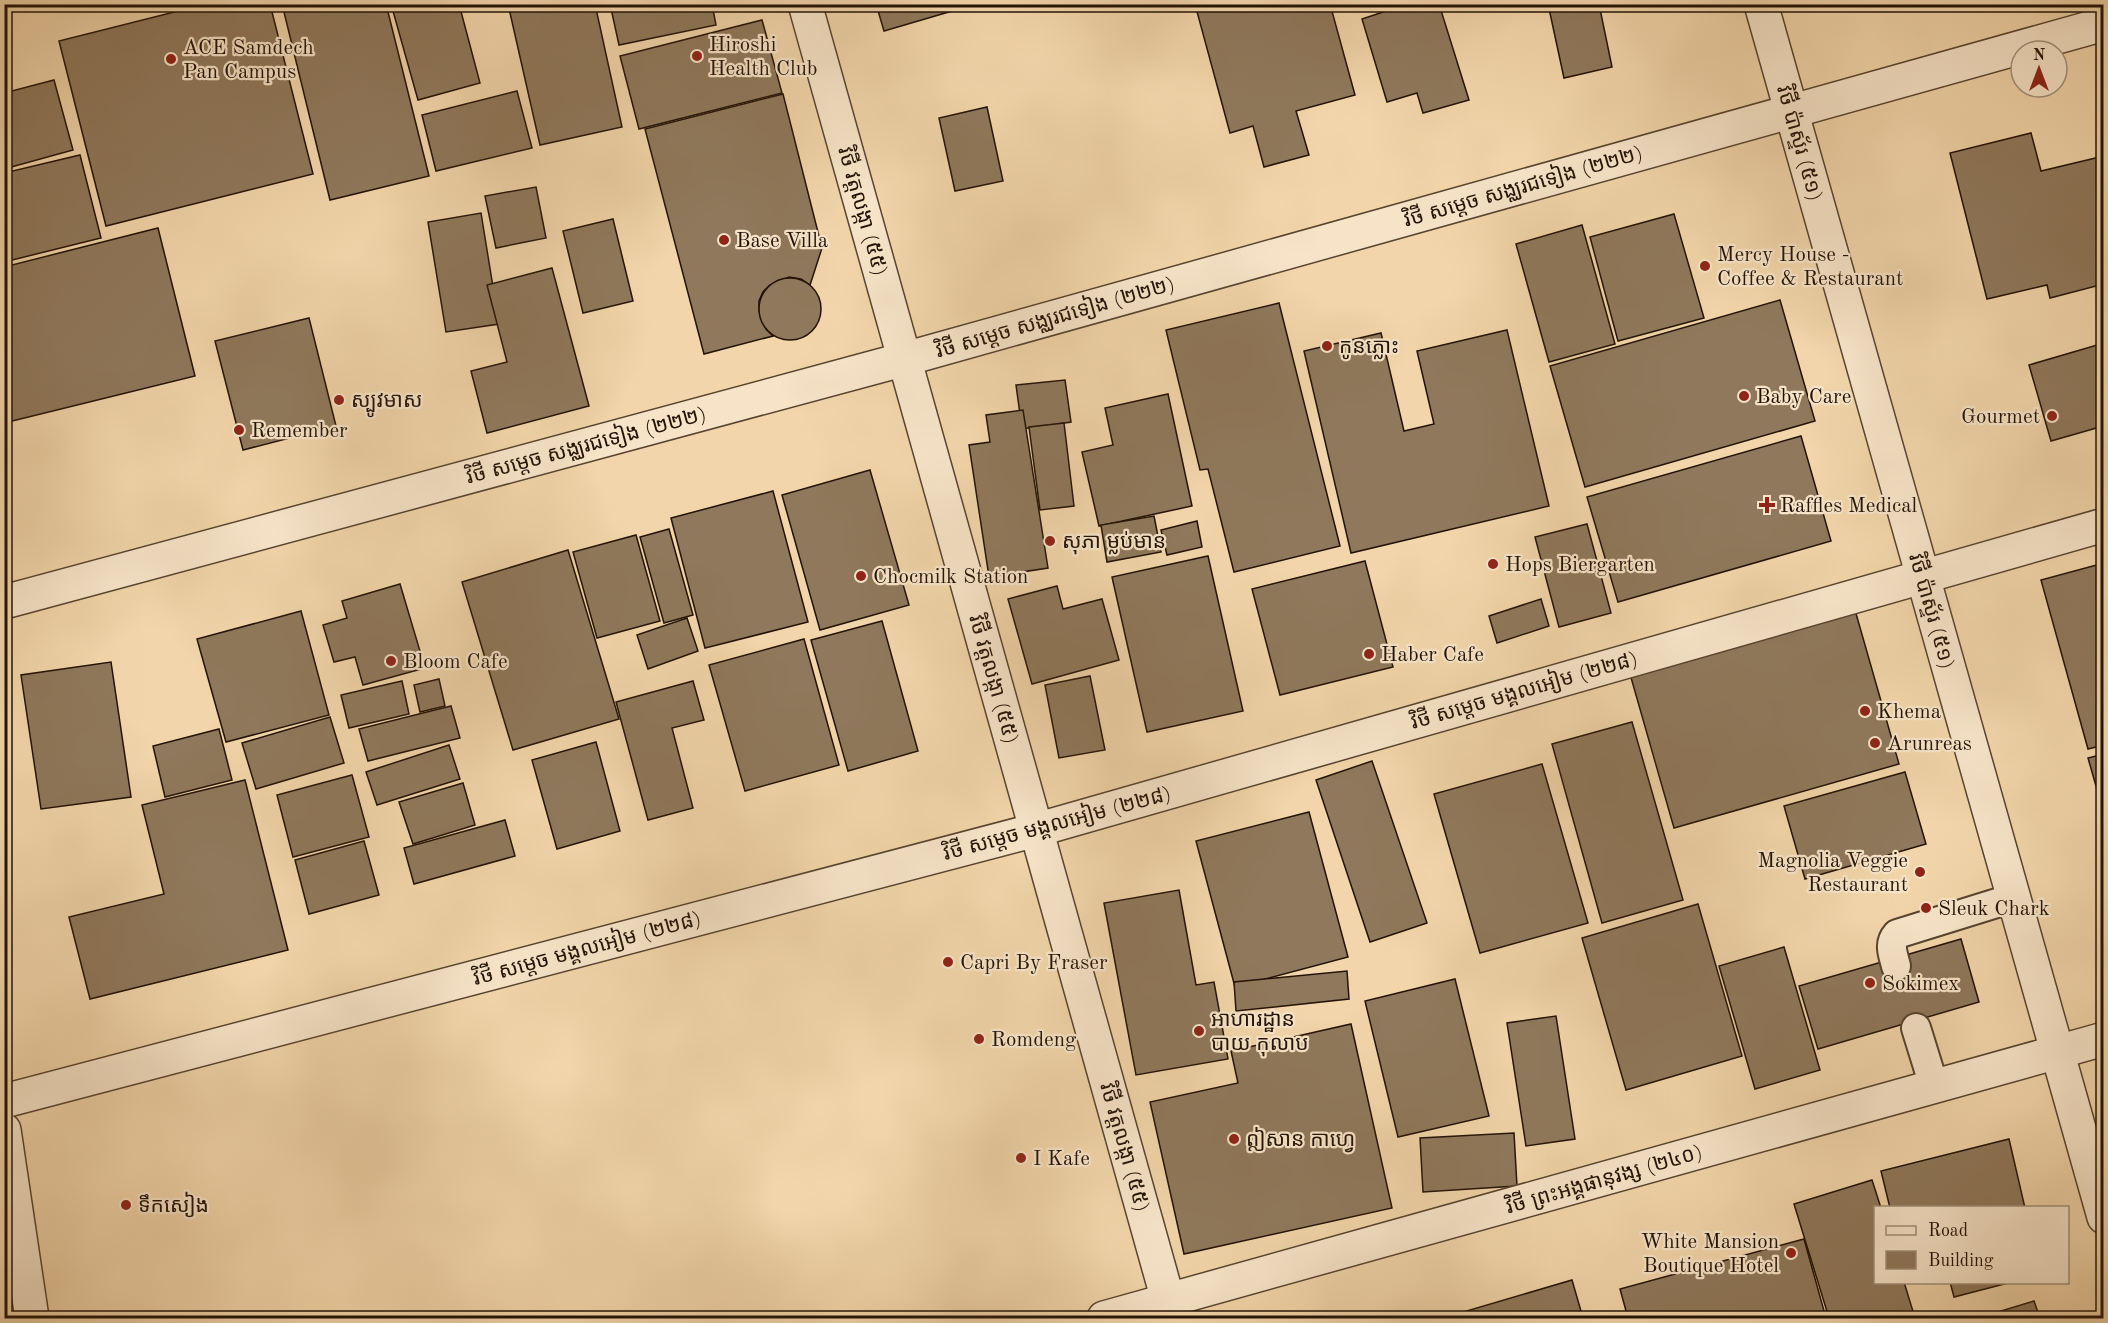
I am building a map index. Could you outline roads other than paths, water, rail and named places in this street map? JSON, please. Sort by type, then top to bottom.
[{"type":"street","name":"វិថី វត្តលង្កា (៥៥)","points":[[805,4],[1171,1310]]},
{"type":"street","name":"វិថី ប៉ាស្ទ័រ (៥១)","points":[[1761,4],[2103,1217]]},
{"type":"street","name":"វិថី សម្តេច សង្ឈរជទៀង (២២២)","points":[[4,602],[904,359],[2103,24]]},
{"type":"street","name":"វិថី សម្តេច មង្គលអៀម (២២៨)","points":[[4,1101],[1036,830],[2103,525]]},
{"type":"street","name":"វិថី ព្រះអង្គផានុវង្ស (២៤០)","points":[[1104,1318],[1171,1310],[1934,1086],[2103,1040]]},
{"type":"street","points":[[4,1130],[32,1318]]},
{"type":"lane","points":[[1896,966],[1891,946],[1892,939],[1897,934],[2013,898]]},
{"type":"lane","points":[[1916,1028],[1934,1086]]},
{"type":"place","name":"Hiroshi Health Club","points":[[697,56]]},
{"type":"place","name":"ACE Samdech Pan Campus","points":[[171,59]]},
{"type":"place","name":"Base Villa","points":[[724,240]]},
{"type":"place","name":"Mercy House - Coffee & Restaurant","points":[[1705,266]]},
{"type":"place","name":"កូនភ្លោះ","points":[[1327,346]]},
{"type":"place","name":"Baby Care","points":[[1744,396]]},
{"type":"place","name":"ស្បូវមាស","points":[[339,400]]},
{"type":"place","name":"Gourmet","points":[[2052,416]]},
{"type":"place","name":"Remember","points":[[239,430]]},
{"type":"place","name":"Raffles Medical","points":[[1767,505]]},
{"type":"place","name":"សុភា ម្លប់មាន","points":[[1050,541]]},
{"type":"place","name":"Hops Biergarten","points":[[1493,564]]},
{"type":"place","name":"Chocmilk Station","points":[[861,576]]},
{"type":"place","name":"Haber Cafe","points":[[1369,654]]},
{"type":"place","name":"Bloom Cafe","points":[[391,661]]},
{"type":"place","name":"Khema","points":[[1865,711]]},
{"type":"place","name":"Arunreas","points":[[1875,743]]},
{"type":"place","name":"Magnolia Veggie Restaurant","points":[[1920,872]]},
{"type":"place","name":"Sleuk Chark","points":[[1926,908]]},
{"type":"place","name":"Capri By Fraser","points":[[948,962]]},
{"type":"place","name":"Sokimex","points":[[1870,983]]},
{"type":"place","name":"អាហារដ្ឋាន បាយ កុលាប","points":[[1199,1031]]},
{"type":"place","name":"Romdeng","points":[[979,1039]]},
{"type":"place","name":"ឦសាន កាហ្វេ","points":[[1234,1139]]},
{"type":"place","name":"I Kafe","points":[[1021,1158]]},
{"type":"place","name":"ទឹកសៀង","points":[[126,1205]]},
{"type":"place","name":"White Mansion Boutique Hotel","points":[[1791,1253]]}]
